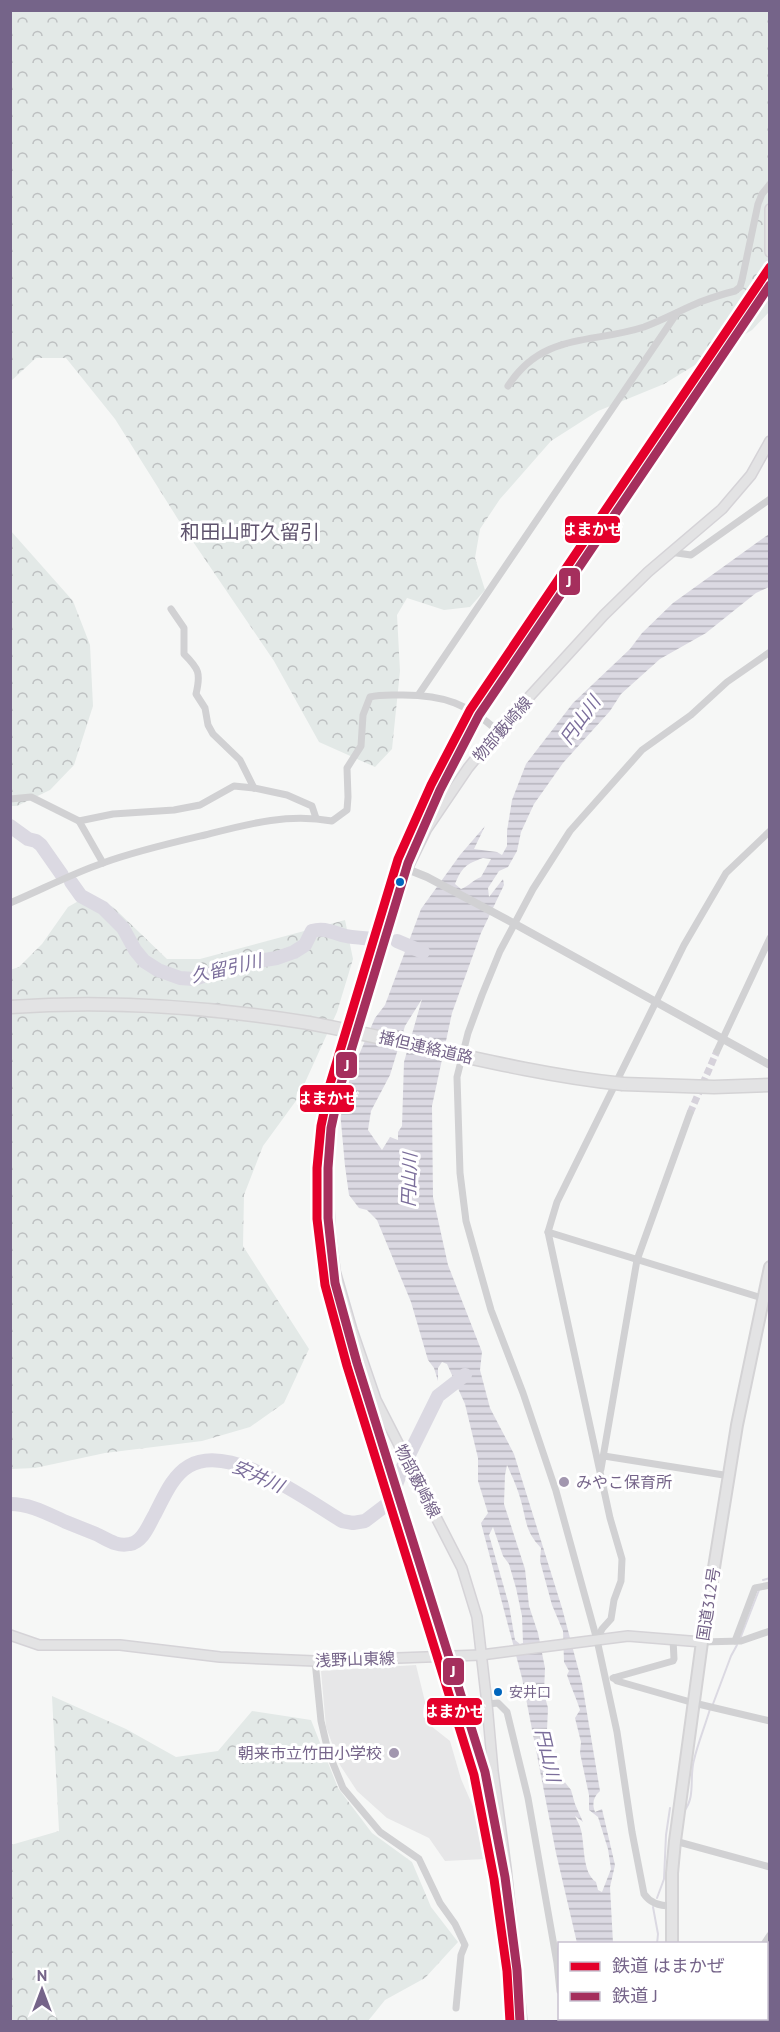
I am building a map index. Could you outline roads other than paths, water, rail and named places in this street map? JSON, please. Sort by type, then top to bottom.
[{"type":"highway","name":"播但連絡道路","points":[[10,1007],[83,1004],[175,1006],[262,1015],[309,1023],[517,1067],[623,1084],[714,1087],[768,1084]]},
{"type":"highway","name":"国道312号","points":[[672,1942],[671,1906],[675,1841],[702,1642],[730,1476],[736,1425],[770,1267]]},
{"type":"main road","points":[[770,209],[770,252]]},
{"type":"main road","name":"物部藪崎線","points":[[522,2022],[477,1617],[462,1568],[376,1400],[343,1302],[332,1251],[328,1188],[330,1136],[339,1088],[407,869],[426,830],[468,768],[498,732],[604,615],[670,552],[722,509],[751,475],[770,441]]},
{"type":"main road","name":"浅野山東線","points":[[10,1635],[39,1646],[120,1645],[220,1657],[315,1661],[482,1655],[628,1636],[702,1642]]},
{"type":"street","points":[[508,386],[518,371],[531,360],[554,347],[644,327],[700,302],[735,291],[740,286],[758,204],[770,184]]},
{"type":"street","points":[[419,694],[677,313]]},
{"type":"street","points":[[670,552],[691,555],[770,499]]},
{"type":"street","points":[[171,609],[184,628],[184,654],[195,665],[200,677],[196,694],[205,708],[208,725],[213,734],[240,760],[254,788]]},
{"type":"street","points":[[671,1906],[663,1906],[650,1901],[644,1894],[605,1680],[556,1491],[523,1393],[491,1310],[473,1250],[459,1173],[458,1077],[468,1034],[512,922],[570,831],[642,750],[691,715],[727,682],[770,652]]},
{"type":"street","points":[[10,903],[103,863],[245,825],[284,817],[332,821],[346,810],[347,768],[361,747],[363,715],[370,697],[380,694],[419,694],[445,699],[483,718],[498,732]]},
{"type":"street","points":[[79,821],[113,814],[174,810],[200,805],[234,786],[287,795],[312,806],[316,818]]},
{"type":"street","points":[[10,799],[31,797],[79,821],[103,863]]},
{"type":"street","points":[[594,1641],[611,1619],[614,1600],[621,1581],[622,1559],[610,1518],[548,1232],[557,1202],[684,945],[726,873],[770,831]]},
{"type":"street","points":[[407,869],[428,877],[512,922],[770,1065]]},
{"type":"street","points":[[717,1051],[770,938]]},
{"type":"street","points":[[601,1472],[637,1260],[690,1113]]},
{"type":"street","points":[[548,1232],[762,1298]]},
{"type":"street","points":[[604,1456],[730,1476]]},
{"type":"street","points":[[735,1641],[755,1588],[770,1585]]},
{"type":"street","points":[[702,1642],[741,1641],[770,1631]]},
{"type":"street","points":[[605,1680],[673,1661],[673,1639]]},
{"type":"street","points":[[315,1661],[321,1721],[328,1751],[343,1788],[380,1832],[419,1859],[440,1903],[455,1923],[465,1945],[461,1955],[456,2008]]},
{"type":"street","points":[[614,1678],[617,1681],[694,1703],[770,1720]]},
{"type":"street","points":[[487,1704],[498,1703],[507,1712],[528,1798],[558,1972]]},
{"type":"street","points":[[433,1722],[488,1720]]},
{"type":"street","points":[[675,1841],[770,1867]]},
{"type":"water","name":"円山川","points":[[769,534],[769,587],[756,593],[706,633],[660,659],[621,694],[610,711],[563,763],[534,804],[521,832],[517,851],[508,867],[499,871],[488,888],[489,897],[503,879],[504,885],[481,933],[452,1013],[432,1106],[433,1197],[448,1265],[482,1352],[480,1370],[490,1408],[514,1454],[562,1608],[582,1683],[600,1791],[593,1803],[594,1809],[595,1812],[602,1809],[615,1865],[610,1887],[613,1942],[577,1942],[556,1853],[522,1678],[481,1523],[488,1513],[478,1481],[478,1458],[465,1404],[447,1364],[442,1362],[438,1368],[438,1381],[434,1368],[428,1360],[411,1302],[377,1220],[367,1210],[359,1208],[349,1195],[340,1111],[351,1073],[375,1018],[385,1005],[421,909],[460,855],[485,826],[474,849],[497,852],[502,855],[507,846],[512,800],[526,764],[573,703],[630,649],[642,633],[673,603]],"holes":[[[483,858],[491,859],[481,877],[461,889],[455,884],[465,867]],[[422,999],[404,1062],[402,1126],[398,1132],[398,1140],[390,1137],[382,1150],[368,1130],[371,1111],[390,1075],[405,1026]],[[507,1465],[518,1492],[529,1531],[541,1548],[540,1561],[552,1605],[563,1631],[564,1662],[569,1671],[567,1675],[580,1710],[575,1718],[581,1742],[580,1753],[589,1795],[589,1810],[598,1817],[608,1849],[611,1869],[602,1892],[598,1890],[596,1882],[588,1872],[581,1830],[575,1816],[583,1822],[571,1790],[556,1771],[547,1730],[548,1708],[544,1693],[545,1668],[538,1633],[529,1606],[525,1569],[504,1504]],[[493,1527],[503,1556],[509,1564],[516,1588],[522,1616],[523,1643],[520,1644],[515,1640],[509,1605],[489,1535]]]},
{"type":"waterway","name":"久留引川","points":[[10,826],[41,845],[62,875]]},
{"type":"waterway","name":"久留引川","points":[[71,882],[81,896],[103,908],[123,928],[144,961],[158,970],[180,978],[194,979],[239,964],[277,958],[294,952],[305,945],[312,931],[325,930],[349,937],[375,939]]},
{"type":"waterway","name":"久留引川","points":[[397,941],[423,952]]},
{"type":"waterway","name":"安井川","points":[[10,1504],[39,1510],[116,1543],[125,1545],[135,1543],[145,1532],[178,1475],[189,1466],[206,1461],[225,1462],[246,1467],[289,1488],[342,1521],[353,1523],[365,1521],[386,1505],[391,1498],[402,1469],[438,1396],[465,1375]]},
{"type":"waterway","points":[[763,1580],[770,1578]]},
{"type":"waterway","points":[[740,1639],[759,1590]]},
{"type":"waterway","points":[[713,1704],[737,1645]]},
{"type":"waterway","points":[[684,1811],[690,1800],[697,1747],[710,1709]]},
{"type":"waterway","points":[[657,1898],[664,1879],[670,1808]]},
{"type":"waterway","points":[[653,1907],[657,1942]]},
{"type":"tunnel","points":[[690,1113],[717,1051]]},
{"type":"rail line","name":"はまかぜ","points":[[510,2022],[507,1971],[494,1879],[474,1775],[347,1366],[325,1285],[317,1219],[317,1168],[321,1126],[330,1084],[398,859],[431,785],[470,710],[770,267]]},
{"type":"rail line","name":"J","points":[[520,2022],[517,1970],[505,1877],[485,1772],[357,1363],[335,1283],[328,1218],[331,1128],[340,1087],[408,863],[440,790],[479,715],[770,285]]},
{"type":"place","name":"みやこ保育所","points":[[564,1482]]},
{"type":"place","name":"安井口","points":[[498,1692]]},
{"type":"place","name":"朝来市立竹田小学校","points":[[394,1753]]},
{"type":"district","name":"和田山町久留引","points":[[250,532]]}]
